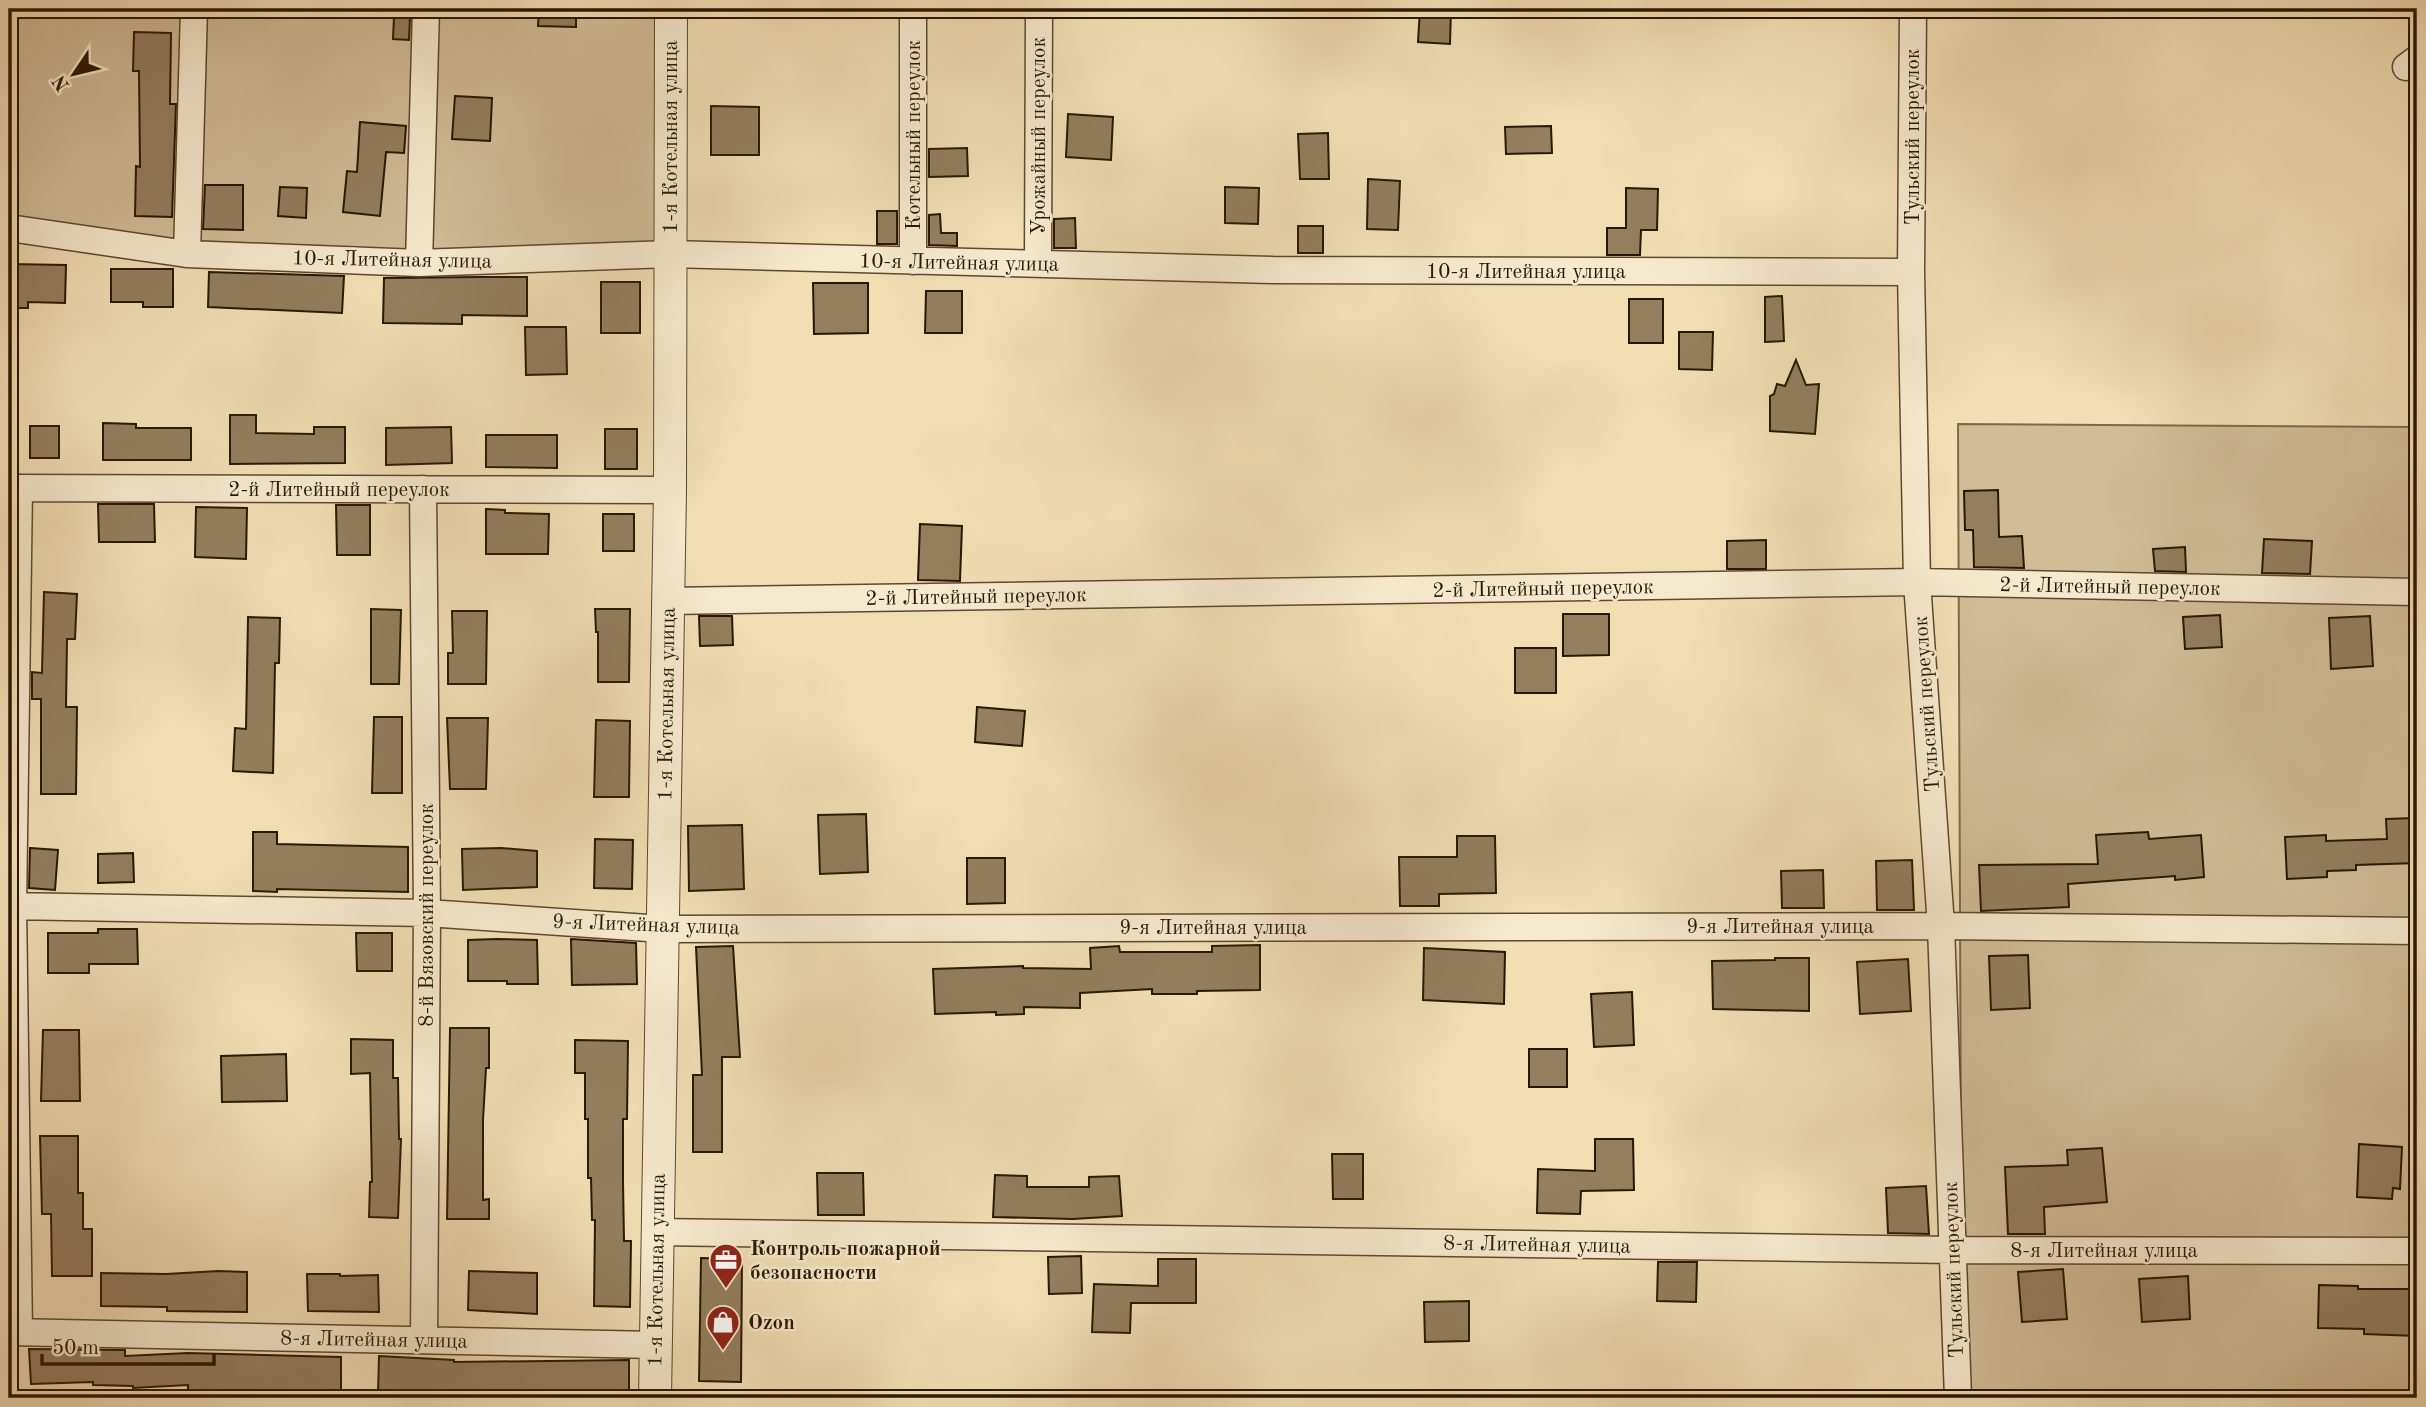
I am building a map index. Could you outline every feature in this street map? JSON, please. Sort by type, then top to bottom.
[{"type":"street","points":[[187,254],[194,9]]},
{"type":"street","points":[[419,263],[426,9]]},
{"type":"street","name":"1-я Котельная улица","points":[[655,1398],[670,490],[671,9]]},
{"type":"street","name":"Котельный переулок","points":[[913,9],[913,261]]},
{"type":"street","name":"Урожайный переулок","points":[[1038,264],[1039,9]]},
{"type":"street","name":"Тульский переулок","points":[[1913,9],[1911,272],[1917,582],[1941,926],[1958,1398]]},
{"type":"street","name":"10-я Литейная улица","points":[[9,228],[187,254],[419,263],[670,254],[1273,270],[1911,272]]},
{"type":"street","points":[[14,488],[11,906],[14,1332]]},
{"type":"street","name":"2-й Литейный переулок","points":[[14,488],[670,490]]},
{"type":"street","name":"8-й Вязовский переулок","points":[[423,489],[427,913],[424,1340]]},
{"type":"street","name":"2-й Литейный переулок","points":[[668,601],[1917,582],[2417,592]]},
{"type":"street","name":"9-я Литейная улица","points":[[11,906],[427,913],[663,929],[1941,926],[2417,931]]},
{"type":"street","name":"8-я Литейная улица","points":[[656,1232],[1953,1250],[2417,1251]]},
{"type":"street","name":"8-я Литейная улица","points":[[14,1332],[656,1345]]},
{"type":"shaded area","points":[[9,9],[657,9],[658,261],[9,233]]},
{"type":"shaded area","points":[[1958,424],[2417,427],[2417,1398],[1962,1398]]},
{"type":"building","points":[[539,9],[576,9],[576,27],[538,26]]},
{"type":"building","points":[[1420,9],[1451,9],[1450,44],[1418,42]]},
{"type":"building","points":[[394,17],[410,18],[409,40],[393,39]]},
{"type":"building","points":[[134,32],[171,33],[170,104],[176,104],[172,217],[135,216],[136,166],[140,167],[139,71],[133,71]]},
{"type":"building","points":[[455,96],[492,98],[490,141],[452,139]]},
{"type":"building","points":[[711,106],[759,107],[759,155],[711,155]]},
{"type":"building","points":[[1068,114],[1113,117],[1111,160],[1066,157]]},
{"type":"building","points":[[360,122],[406,126],[404,153],[386,152],[380,216],[343,212],[347,171],[357,172]]},
{"type":"building","points":[[1551,126],[1552,153],[1506,154],[1505,127]]},
{"type":"building","points":[[1328,133],[1329,179],[1300,179],[1298,134]]},
{"type":"building","points":[[967,148],[968,176],[929,177],[929,149]]},
{"type":"building","points":[[1368,179],[1400,181],[1398,230],[1367,229]]},
{"type":"building","points":[[205,185],[243,185],[243,230],[203,229]]},
{"type":"building","points":[[280,187],[307,188],[306,218],[278,216]]},
{"type":"building","points":[[1225,187],[1259,188],[1258,224],[1225,223]]},
{"type":"building","points":[[1626,188],[1658,189],[1657,230],[1641,230],[1640,255],[1607,255],[1607,228],[1626,228]]},
{"type":"building","points":[[877,211],[897,211],[897,244],[877,244]]},
{"type":"building","points":[[940,214],[941,233],[957,233],[957,246],[929,245],[929,215]]},
{"type":"building","points":[[1075,218],[1076,248],[1054,248],[1054,219]]},
{"type":"building","points":[[1298,226],[1323,226],[1323,253],[1298,253]]},
{"type":"building","points":[[9,264],[66,265],[65,303],[28,302],[28,308],[9,308]]},
{"type":"building","points":[[111,269],[173,269],[173,307],[143,307],[143,302],[111,302]]},
{"type":"building","points":[[209,272],[344,276],[342,313],[208,307]]},
{"type":"building","points":[[527,277],[527,316],[462,315],[462,324],[383,323],[384,278]]},
{"type":"building","points":[[601,282],[640,282],[640,333],[601,333]]},
{"type":"building","points":[[813,283],[868,283],[868,333],[814,334]]},
{"type":"building","points":[[926,291],[962,291],[962,333],[925,333]]},
{"type":"building","points":[[1782,296],[1784,341],[1765,342],[1765,297]]},
{"type":"building","points":[[1629,299],[1663,299],[1663,343],[1629,343]]},
{"type":"building","points":[[525,327],[566,327],[567,374],[526,375]]},
{"type":"building","points":[[1679,332],[1713,332],[1712,370],[1679,369]]},
{"type":"building","points":[[1796,360],[1806,385],[1819,384],[1815,434],[1770,431],[1770,396],[1774,394],[1777,384],[1785,386]]},
{"type":"building","points":[[230,415],[256,415],[256,433],[314,434],[314,427],[345,427],[345,463],[230,464]]},
{"type":"building","points":[[103,423],[136,424],[136,428],[191,428],[191,460],[103,460]]},
{"type":"building","points":[[30,426],[59,426],[59,458],[30,458]]},
{"type":"building","points":[[451,427],[452,463],[386,465],[386,428]]},
{"type":"building","points":[[605,429],[637,429],[637,469],[605,469]]},
{"type":"building","points":[[486,435],[557,435],[557,468],[486,467]]},
{"type":"building","points":[[1998,490],[1999,537],[2022,536],[2024,568],[1974,567],[1973,530],[1965,530],[1964,491]]},
{"type":"building","points":[[98,504],[154,504],[155,542],[99,542]]},
{"type":"building","points":[[336,505],[370,505],[370,555],[337,555]]},
{"type":"building","points":[[196,507],[247,508],[246,559],[195,557]]},
{"type":"building","points":[[486,509],[505,510],[505,513],[549,514],[548,554],[486,554]]},
{"type":"building","points":[[603,514],[634,514],[634,551],[603,551]]},
{"type":"building","points":[[920,524],[962,526],[960,581],[918,580]]},
{"type":"building","points":[[2264,539],[2312,541],[2310,574],[2262,573]]},
{"type":"building","points":[[1766,540],[1766,569],[1727,569],[1727,541]]},
{"type":"building","points":[[2185,547],[2186,572],[2155,571],[2153,549]]},
{"type":"building","points":[[44,592],[77,594],[75,639],[67,639],[66,707],[77,707],[76,794],[41,794],[41,699],[32,699],[32,672],[42,673]]},
{"type":"building","points":[[371,609],[401,610],[399,684],[371,684]]},
{"type":"building","points":[[595,609],[630,609],[629,682],[598,682]]},
{"type":"building","points":[[452,611],[487,611],[486,684],[448,684],[448,653],[453,653]]},
{"type":"building","points":[[1563,614],[1609,614],[1609,655],[1563,656]]},
{"type":"building","points":[[2220,615],[2222,647],[2185,649],[2183,617]]},
{"type":"building","points":[[699,616],[732,616],[733,645],[700,646]]},
{"type":"building","points":[[2370,616],[2373,666],[2331,669],[2329,618]]},
{"type":"building","points":[[248,617],[280,618],[279,663],[275,663],[273,773],[233,771],[235,728],[246,729]]},
{"type":"building","points":[[1515,648],[1556,648],[1556,693],[1515,693]]},
{"type":"building","points":[[977,707],[1025,711],[1022,746],[975,742]]},
{"type":"building","points":[[374,717],[402,717],[402,793],[372,793]]},
{"type":"building","points":[[447,718],[488,718],[486,789],[450,789]]},
{"type":"building","points":[[596,720],[630,721],[629,797],[594,797]]},
{"type":"building","points":[[866,814],[868,872],[820,874],[818,815]]},
{"type":"building","points":[[2416,818],[2417,863],[2356,865],[2356,870],[2327,871],[2327,877],[2287,879],[2285,837],[2326,835],[2326,841],[2387,839],[2386,819]]},
{"type":"building","points":[[742,825],[744,889],[689,891],[688,826]]},
{"type":"building","points":[[253,832],[277,832],[277,844],[408,847],[408,892],[277,889],[277,892],[253,891]]},
{"type":"building","points":[[2148,832],[2149,839],[2201,835],[2204,877],[2175,880],[2175,876],[2068,884],[2069,907],[1981,911],[1979,865],[2098,864],[2096,835]]},
{"type":"building","points":[[1457,836],[1495,836],[1496,893],[1439,894],[1439,906],[1400,906],[1399,857],[1457,857]]},
{"type":"building","points":[[595,839],[633,840],[632,889],[594,888]]},
{"type":"building","points":[[30,848],[58,850],[55,890],[29,888]]},
{"type":"building","points":[[462,849],[537,851],[537,887],[463,890]]},
{"type":"building","points":[[133,853],[134,882],[98,883],[98,854]]},
{"type":"building","points":[[967,858],[1005,858],[1005,903],[967,904]]},
{"type":"building","points":[[1912,860],[1914,910],[1877,910],[1876,861]]},
{"type":"building","points":[[1823,870],[1824,908],[1782,908],[1781,871]]},
{"type":"building","points":[[98,929],[137,929],[138,964],[89,964],[89,973],[48,973],[48,933],[98,933]]},
{"type":"building","points":[[356,933],[392,933],[392,971],[357,971]]},
{"type":"building","points":[[571,939],[636,943],[637,984],[572,985]]},
{"type":"building","points":[[468,940],[537,940],[538,984],[468,981]]},
{"type":"building","points":[[1260,945],[1260,990],[1197,991],[1197,994],[1152,994],[1152,989],[1080,993],[1080,1008],[1024,1007],[1024,1014],[935,1014],[933,969],[1023,966],[1091,969],[1090,948],[1119,946],[1120,952],[1212,952],[1212,946]]},
{"type":"building","points":[[733,946],[740,1057],[722,1057],[722,1152],[693,1152],[693,1075],[702,1075],[696,947]]},
{"type":"building","points":[[1424,948],[1505,952],[1504,1004],[1423,1000]]},
{"type":"building","points":[[2028,955],[2030,1008],[1991,1010],[1989,956]]},
{"type":"building","points":[[1809,958],[1809,1011],[1713,1009],[1712,961]]},
{"type":"building","points":[[1908,959],[1911,1011],[1860,1014],[1857,962]]},
{"type":"building","points":[[1632,992],[1634,1045],[1594,1047],[1591,994]]},
{"type":"building","points":[[450,1028],[489,1028],[489,1068],[486,1068],[483,1120],[483,1200],[489,1199],[489,1219],[447,1219]]},
{"type":"building","points":[[43,1030],[79,1030],[80,1101],[41,1101]]},
{"type":"building","points":[[351,1039],[393,1040],[393,1078],[398,1078],[401,1139],[398,1218],[369,1217],[372,1182],[370,1073],[351,1074]]},
{"type":"building","points":[[575,1040],[628,1041],[627,1119],[623,1119],[623,1182],[624,1241],[631,1241],[630,1307],[594,1306],[595,1220],[592,1220],[591,1178],[588,1178],[585,1073],[575,1073]]},
{"type":"building","points":[[1529,1049],[1567,1049],[1567,1087],[1529,1087]]},
{"type":"building","points":[[286,1054],[287,1101],[222,1102],[221,1056]]},
{"type":"building","points":[[40,1136],[78,1136],[78,1193],[83,1193],[83,1229],[92,1229],[92,1276],[52,1276],[51,1214],[42,1214]]},
{"type":"building","points":[[1595,1139],[1633,1139],[1634,1190],[1581,1191],[1580,1214],[1537,1213],[1538,1169],[1595,1171]]},
{"type":"building","points":[[2359,1144],[2402,1147],[2400,1189],[2393,1188],[2392,1199],[2357,1197]]},
{"type":"building","points":[[2102,1148],[2107,1202],[2044,1207],[2045,1234],[2008,1234],[2005,1167],[2068,1165],[2067,1150]]},
{"type":"building","points":[[1332,1154],[1363,1154],[1363,1199],[1333,1199]]},
{"type":"building","points":[[817,1173],[863,1173],[864,1215],[818,1215]]},
{"type":"building","points":[[995,1175],[1027,1176],[1027,1187],[1089,1187],[1089,1177],[1119,1176],[1122,1216],[1073,1219],[993,1217]]},
{"type":"building","points":[[1926,1186],[1929,1234],[1888,1233],[1886,1188]]},
{"type":"building","points":[[1081,1256],[1082,1293],[1049,1294],[1048,1257]]},
{"type":"building","points":[[701,1258],[742,1259],[741,1382],[699,1381]]},
{"type":"building","points":[[1158,1259],[1196,1259],[1196,1303],[1131,1303],[1130,1333],[1092,1332],[1094,1284],[1158,1286]]},
{"type":"building","points":[[1658,1262],[1697,1262],[1696,1302],[1657,1301]]},
{"type":"building","points":[[2063,1269],[2067,1319],[2022,1322],[2018,1272]]},
{"type":"building","points":[[469,1271],[537,1273],[537,1314],[468,1310]]},
{"type":"building","points":[[247,1272],[247,1312],[167,1311],[167,1307],[101,1306],[101,1273],[166,1274]]},
{"type":"building","points":[[307,1274],[378,1275],[379,1312],[308,1311]]},
{"type":"building","points":[[2188,1276],[2190,1319],[2142,1322],[2139,1279]]},
{"type":"building","points":[[2319,1285],[2358,1286],[2358,1289],[2416,1289],[2416,1336],[2364,1334],[2364,1329],[2318,1328]]},
{"type":"building","points":[[1469,1301],[1469,1341],[1425,1342],[1424,1302]]},
{"type":"building","points":[[29,1349],[125,1350],[125,1356],[188,1353],[341,1357],[341,1394],[188,1395],[188,1385],[133,1388],[93,1385],[93,1382],[31,1384]]},
{"type":"building","points":[[379,1356],[454,1362],[629,1360],[629,1398],[579,1398],[579,1393],[522,1393],[522,1398],[414,1398],[414,1395],[378,1394]]},
{"type":"place","name":"Контроль пожарной безопасности","points":[[726,1290]]},
{"type":"place","name":"Ozon","points":[[723,1352]]}]
